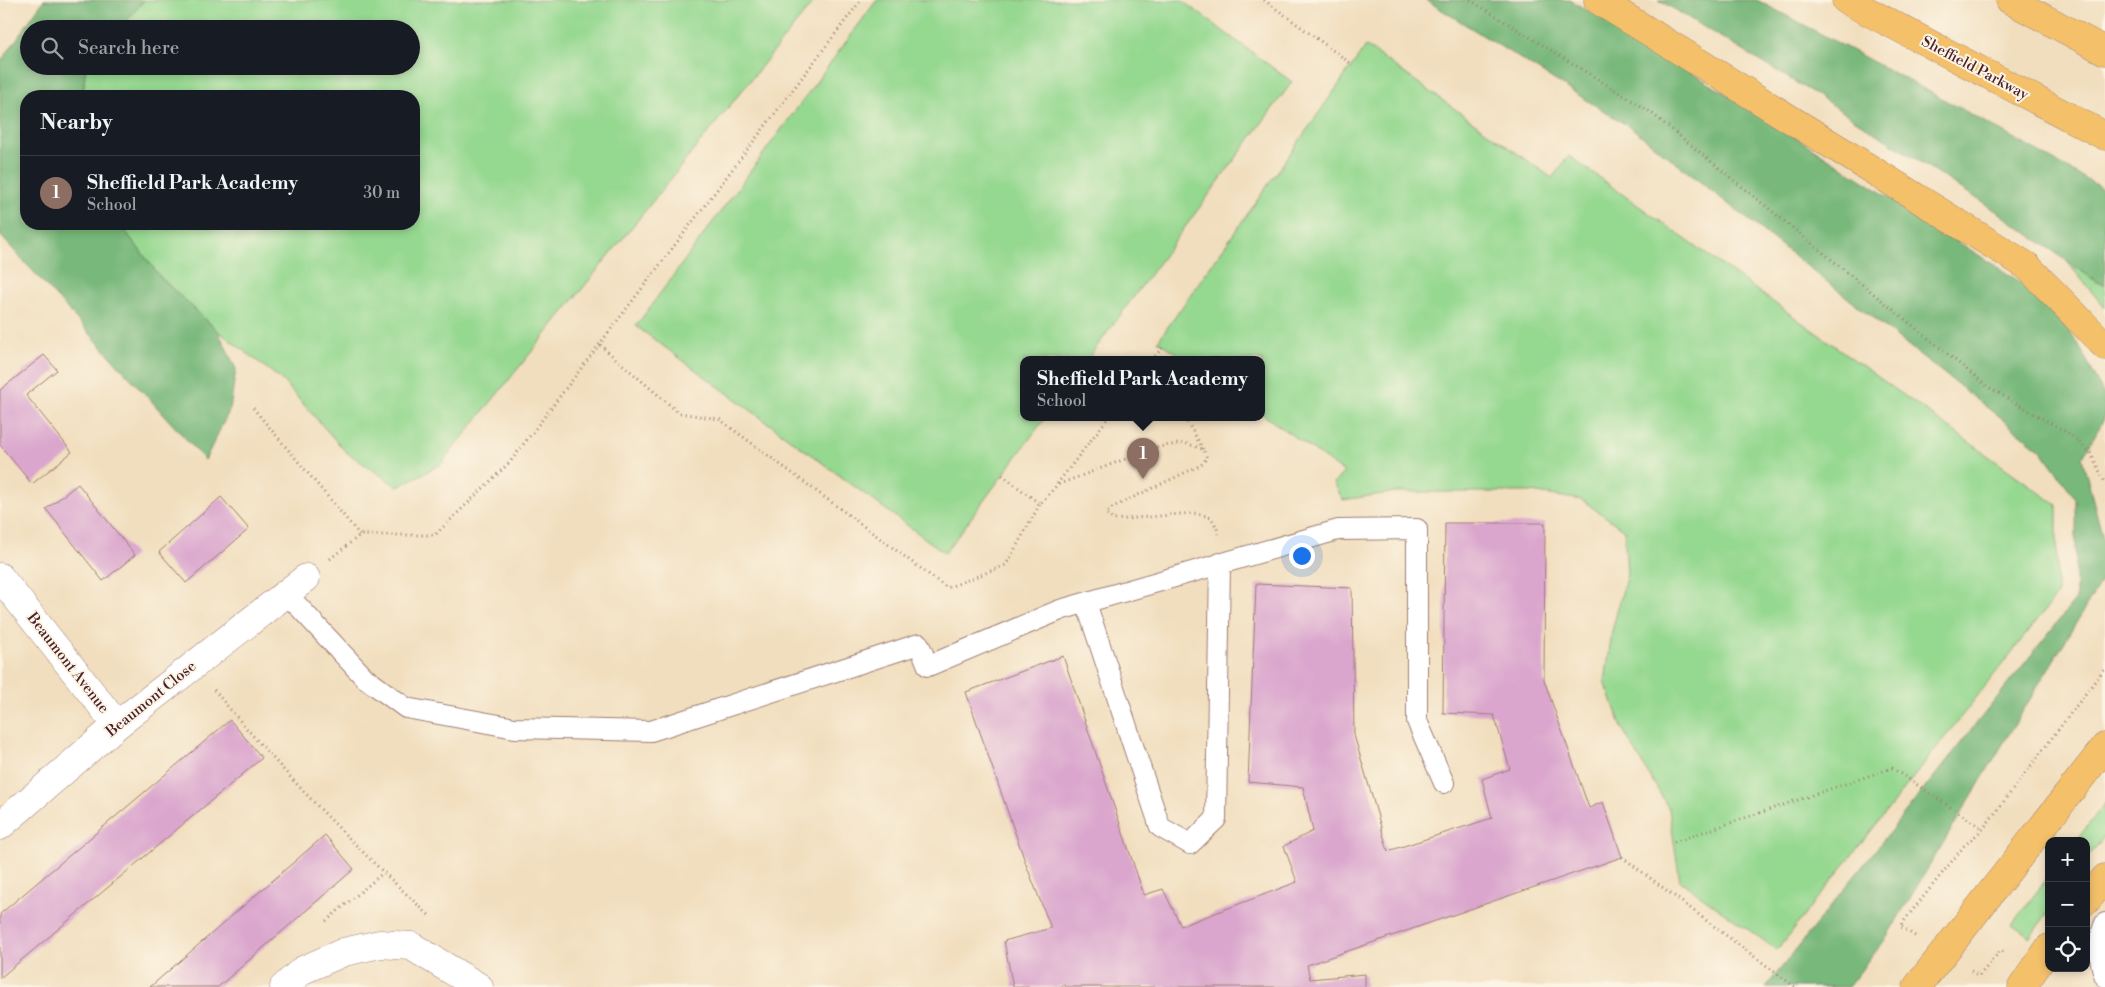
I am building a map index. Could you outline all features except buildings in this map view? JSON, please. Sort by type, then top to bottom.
[{"type":"highway","points":[[1598,0],[2027,266],[2105,346]]},
{"type":"highway","name":"Sheffield Parkway","points":[[1846,0],[2105,136]]},
{"type":"highway","points":[[2010,0],[2105,51]]},
{"type":"highway","points":[[1917,987],[2105,747]]},
{"type":"highway","points":[[2090,896],[2105,878]]},
{"type":"highway","points":[[2022,987],[2045,954]]},
{"type":"street","name":"Beaumont Avenue","points":[[0,577],[117,725]]},
{"type":"street","name":"Beaumont Close","points":[[0,826],[117,725],[296,585]]},
{"type":"street","points":[[284,987],[303,970],[344,952],[380,944],[411,946],[479,987]]},
{"type":"lane","points":[[296,585],[365,678],[406,708],[514,728],[651,731],[919,644],[928,666],[1060,610],[1338,530],[1417,529],[1417,721],[1444,783]]},
{"type":"lane","points":[[1086,603],[1160,827],[1190,844],[1216,818],[1220,563]]},
{"type":"lane","points":[[2105,923],[2098,943],[2105,977]]},
{"type":"path","points":[[296,585],[360,535],[435,535],[510,462],[862,0]]},
{"type":"path","points":[[1264,0],[1353,65]]},
{"type":"path","points":[[1470,0],[1649,111],[1988,387],[2071,434],[2090,452],[2104,476],[2105,482]]},
{"type":"path","points":[[600,345],[679,413],[719,419],[947,588],[1006,565],[1040,504],[1057,485],[1106,421]]},
{"type":"path","points":[[1155,356],[1164,345]]},
{"type":"path","points":[[253,408],[360,535]]},
{"type":"path","points":[[1187,421],[1207,458],[1201,465],[1113,507],[1106,513],[1113,520],[1193,513],[1211,518],[1217,528],[1220,563]]},
{"type":"path","points":[[1057,485],[1157,447],[1185,442],[1203,449]]},
{"type":"path","points":[[1002,475],[1040,504]]},
{"type":"path","points":[[194,665],[259,745],[383,873],[434,920]]},
{"type":"path","points":[[1674,842],[1892,768],[1983,829]]},
{"type":"path","points":[[1622,857],[1795,987]]},
{"type":"green space","points":[[44,0],[144,0],[127,20],[30,20]]},
{"type":"green space","points":[[144,0],[815,0],[441,464],[398,487],[346,452],[282,380],[218,331],[161,278],[125,230],[420,230],[420,90],[83,90],[85,75],[420,75],[420,20],[127,20]]},
{"type":"green space","points":[[877,0],[1181,0],[1292,82],[1090,356],[1020,356],[1020,421],[1043,421],[945,553],[636,326]]},
{"type":"green space","points":[[1426,0],[1570,0],[1755,111],[2025,285],[2055,313],[2079,345],[2105,397],[2104,419],[2082,458],[2105,546],[2105,575],[1884,941],[1848,987],[1766,987],[2076,599],[2076,499],[2041,450],[1633,129]]},
{"type":"green space","points":[[1659,0],[1757,0],[1958,107],[2105,190],[2105,284],[2097,282],[1996,211],[1820,97]]},
{"type":"green space","points":[[20,34],[20,75],[85,75],[84,90],[20,90],[20,230],[125,230],[161,278],[218,331],[236,369],[230,409],[205,460],[0,235],[0,63]]},
{"type":"green space","points":[[1366,46],[1552,178],[1569,156],[2057,505],[2057,595],[1777,950],[1680,881],[1669,809],[1622,728],[1605,682],[1612,631],[1627,574],[1624,530],[1582,500],[1531,492],[1396,492],[1343,500],[1334,483],[1344,472],[1265,416],[1265,356],[1180,356],[1158,341]]},
{"type":"green space","points":[[2064,258],[2097,282],[2105,284],[2105,308]]},
{"type":"green space","points":[[2105,803],[2105,835],[2090,855],[2090,837],[2079,837]]},
{"type":"green space","points":[[2045,881],[2045,916],[2030,937],[2012,924]]},
{"type":"place","name":"Sheffield Park Academy","points":[[1143,479]]}]
